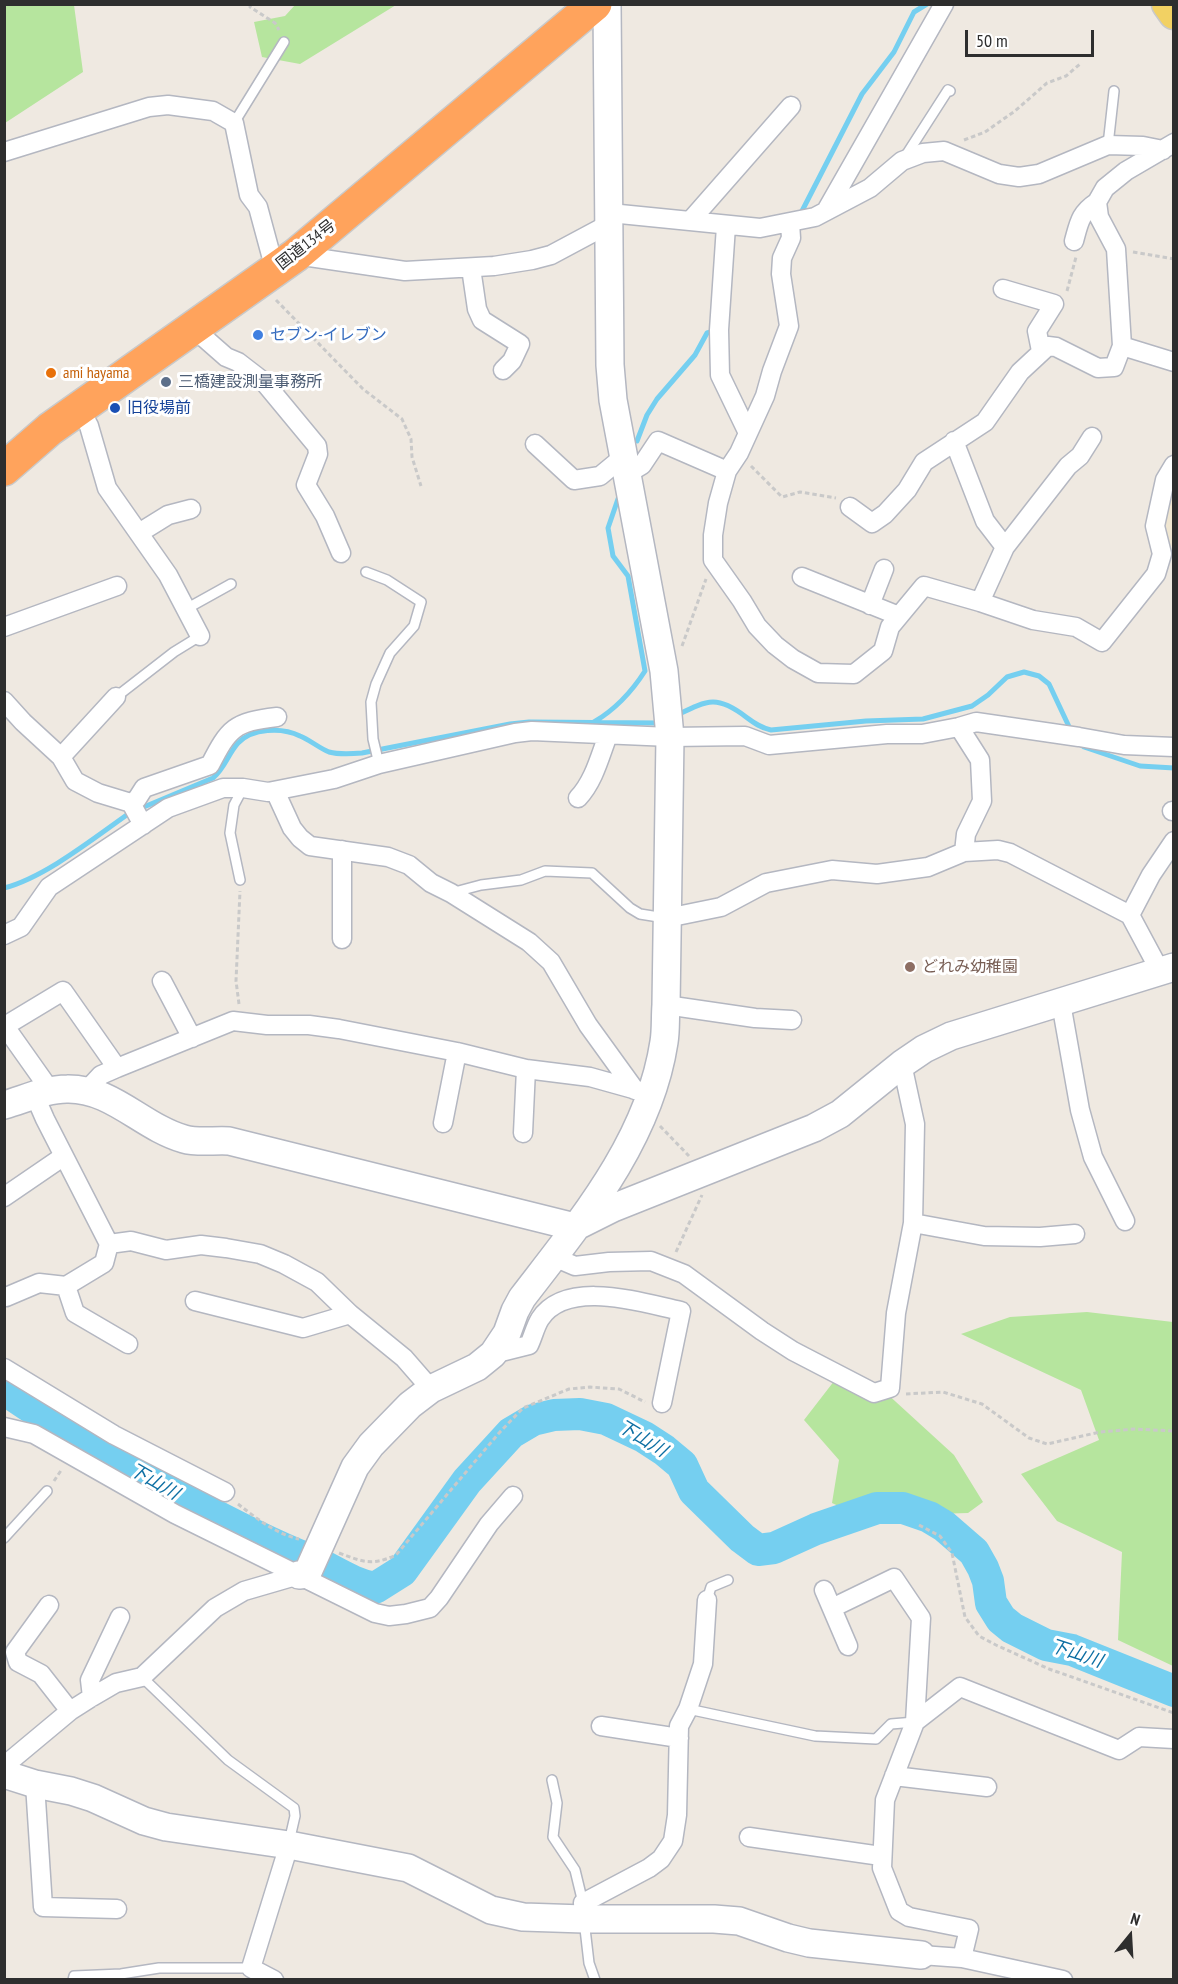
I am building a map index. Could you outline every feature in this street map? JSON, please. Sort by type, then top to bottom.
[{"type":"highway","name":"国道134号","points":[[4,469],[50,429],[278,268],[595,4]]},
{"type":"main road","points":[[1167,4],[1173,14]]},
{"type":"street","points":[[4,1766],[70,1711],[116,1683],[142,1677],[215,1608],[244,1591],[303,1575],[320,1547],[351,1475],[371,1445],[410,1405],[431,1389],[477,1367],[493,1354],[507,1333],[522,1298],[611,1176],[636,1131],[644,1098],[664,1041],[669,727],[664,671],[613,400],[610,365],[608,333],[608,4]]},
{"type":"street","points":[[826,211],[944,4]]},
{"type":"street","points":[[4,152],[149,107],[168,105],[213,111],[234,123],[249,195],[258,207],[278,268],[405,271],[471,268],[532,260],[551,255],[609,219],[691,220],[726,226],[760,228],[790,223],[815,217],[870,188],[902,161],[923,153],[944,151],[999,174],[1019,177],[1039,174],[1108,145],[1168,146]]},
{"type":"street","points":[[691,220],[791,106]]},
{"type":"street","points":[[1076,248],[1080,219],[1086,209],[1097,202],[1106,188],[1126,171],[1168,146]]},
{"type":"street","points":[[850,507],[872,523],[885,514],[907,490],[924,462],[985,422],[1020,372],[1048,346],[1056,346],[1098,368],[1114,367],[1122,346],[1116,249],[1099,217],[1097,202]]},
{"type":"street","points":[[790,223],[790,238],[782,258],[781,274],[789,326],[765,396],[747,431],[739,453],[727,471],[718,503],[712,560],[757,626],[793,660],[818,673],[854,674],[883,651],[890,627],[924,586],[1033,620],[1076,627],[1102,642],[1156,574],[1162,554],[1155,526],[1165,480],[1173,465]]},
{"type":"street","points":[[726,226],[719,330],[720,375],[747,431]]},
{"type":"street","points":[[471,268],[477,309],[482,320],[520,345],[512,361],[503,370]]},
{"type":"street","points":[[1003,289],[1054,304],[1037,331],[1041,351]]},
{"type":"street","points":[[193,328],[226,357],[238,362],[264,382],[317,446],[318,454],[306,485],[325,516],[341,553]]},
{"type":"street","points":[[1122,346],[1173,362]]},
{"type":"street","points":[[80,408],[89,426],[107,488],[168,575],[200,636]]},
{"type":"street","points":[[980,602],[1005,547],[1068,466],[1080,456],[1092,437]]},
{"type":"street","points":[[535,444],[574,480],[600,476],[625,465],[642,465],[658,441],[727,471]]},
{"type":"street","points":[[954,441],[986,521],[1005,547]]},
{"type":"street","points":[[139,533],[168,515],[191,508]]},
{"type":"street","points":[[870,605],[884,569]]},
{"type":"street","points":[[802,577],[899,616]]},
{"type":"street","points":[[4,627],[117,586]]},
{"type":"street","points":[[61,757],[116,697]]},
{"type":"street","points":[[4,701],[61,757],[75,781],[136,813]]},
{"type":"street","points":[[136,813],[137,799],[144,788],[210,765],[222,741],[235,727],[253,720],[277,717]]},
{"type":"street","points":[[4,935],[21,927],[49,887],[136,813],[168,808],[223,788],[268,792],[334,778],[378,760],[514,733],[532,731],[608,735],[669,727],[745,736],[769,745],[887,734],[922,734],[976,722],[1071,735],[1124,746],[1173,747]]},
{"type":"street","points":[[959,727],[980,760],[982,801],[966,834],[964,852]]},
{"type":"street","points":[[578,798],[590,781],[608,735]]},
{"type":"street","points":[[275,790],[292,828],[310,846],[388,857],[409,865],[431,883],[451,892],[529,942],[551,962],[588,1025],[644,1098]]},
{"type":"street","points":[[1130,915],[1151,875],[1173,841]]},
{"type":"street","points":[[342,850],[342,939]]},
{"type":"street","points":[[4,1105],[43,1093],[68,1089],[87,1090],[108,1097],[153,1127],[186,1140],[230,1141],[575,1227],[613,1208],[814,1128],[840,1114],[924,1049],[951,1036],[1167,969],[1130,915],[1010,853],[998,850],[964,852],[928,867],[877,874],[832,870],[765,883],[721,907],[667,918]]},
{"type":"street","points":[[162,981],[192,1038]]},
{"type":"street","points":[[6,1297],[39,1283],[66,1286],[104,1263],[109,1244],[64,1156],[43,1093],[5,1026],[63,991],[117,1068]]},
{"type":"street","points":[[1061,1003],[1080,1110],[1093,1157],[1125,1221]]},
{"type":"street","points":[[666,1005],[755,1018],[792,1020]]},
{"type":"street","points":[[87,1090],[101,1075],[233,1021],[241,1021],[267,1025],[309,1025],[339,1029],[457,1052],[526,1069],[590,1077],[644,1098]]},
{"type":"street","points":[[443,1123],[457,1052]]},
{"type":"street","points":[[554,1257],[576,1266],[651,1261],[684,1274],[793,1351],[874,1394],[890,1388],[896,1313],[913,1223],[915,1124],[902,1064]]},
{"type":"street","points":[[523,1133],[526,1069]]},
{"type":"street","points":[[4,1197],[64,1156]]},
{"type":"street","points":[[913,1223],[984,1236],[1040,1237],[1075,1234]]},
{"type":"street","points":[[109,1244],[131,1241],[166,1250],[201,1245],[260,1254],[284,1264],[316,1282],[350,1314],[404,1358],[431,1389]]},
{"type":"street","points":[[66,1286],[75,1313],[128,1344]]},
{"type":"street","points":[[493,1354],[529,1345],[540,1320],[548,1310],[567,1300],[590,1295],[681,1311],[662,1403]]},
{"type":"street","points":[[195,1301],[303,1328],[350,1314]]},
{"type":"street","points":[[4,1368],[114,1435],[225,1492]]},
{"type":"street","points":[[4,1427],[34,1434],[175,1514],[303,1575],[375,1613],[389,1616],[430,1608],[489,1524],[513,1496]]},
{"type":"street","points":[[832,1608],[894,1578],[921,1618],[915,1722],[885,1800],[882,1868],[899,1911],[909,1917],[969,1929],[962,1958]]},
{"type":"street","points":[[824,1590],[848,1646]]},
{"type":"street","points":[[584,1911],[661,1859],[673,1841],[677,1815],[679,1726],[688,1709],[703,1664],[706,1600]]},
{"type":"street","points":[[49,1605],[15,1652],[18,1662],[41,1674],[70,1711]]},
{"type":"street","points":[[92,1697],[90,1680],[120,1617]]},
{"type":"street","points":[[915,1722],[960,1687],[1119,1750],[1139,1737],[1173,1739]]},
{"type":"street","points":[[601,1726],[679,1738]]},
{"type":"street","points":[[4,1774],[93,1798],[144,1821],[166,1827],[289,1845],[408,1868],[491,1910],[524,1917],[584,1911],[714,1919],[739,1922],[809,1943],[962,1958],[1063,1980]]},
{"type":"street","points":[[894,1776],[987,1787]]},
{"type":"street","points":[[35,1784],[43,1907],[117,1909]]},
{"type":"street","points":[[749,1838],[881,1856]]},
{"type":"street","points":[[274,1980],[251,1968],[289,1845]]},
{"type":"lane","points":[[234,123],[284,42]]},
{"type":"lane","points":[[902,161],[948,90],[950,91]]},
{"type":"lane","points":[[1108,145],[1114,91]]},
{"type":"lane","points":[[366,572],[387,580],[421,602],[414,626],[390,653],[376,684],[371,702],[373,739],[378,760]]},
{"type":"lane","points":[[186,609],[231,584]]},
{"type":"lane","points":[[116,697],[174,652],[200,636]]},
{"type":"lane","points":[[240,880],[230,833],[234,805],[243,788]]},
{"type":"lane","points":[[451,892],[481,885],[521,880],[545,871],[592,873],[630,908],[640,914],[667,918]]},
{"type":"lane","points":[[4,1538],[47,1491]]},
{"type":"lane","points":[[706,1600],[711,1587],[728,1580]]},
{"type":"lane","points":[[142,1677],[228,1760],[294,1808],[295,1816],[289,1845]]},
{"type":"lane","points":[[688,1709],[815,1736],[876,1739],[891,1724],[915,1722]]},
{"type":"lane","points":[[552,1780],[557,1803],[553,1837],[575,1870],[584,1911],[589,1963],[595,1980]]},
{"type":"lane","points":[[73,1980],[74,1976],[121,1974],[159,1968],[251,1968]]},
{"type":"path","points":[[251,4],[250,7],[275,23],[284,42]]},
{"type":"path","points":[[944,151],[985,132],[1016,111],[1047,83],[1066,76],[1080,64]]},
{"type":"path","points":[[1065,296],[1076,248]]},
{"type":"path","points":[[1116,249],[1173,259]]},
{"type":"path","points":[[278,268],[266,290],[363,389],[402,419],[411,439],[412,457],[421,486]]},
{"type":"path","points":[[739,453],[782,497],[801,492],[839,499],[850,507]]},
{"type":"path","points":[[664,671],[681,649],[712,560]]},
{"type":"path","points":[[240,880],[236,981],[241,1021]]},
{"type":"path","points":[[644,1098],[710,1169],[668,1268]]},
{"type":"path","points":[[225,1492],[264,1524],[292,1538],[310,1541],[320,1547],[364,1562],[380,1563],[396,1555],[499,1433],[523,1408],[569,1389],[590,1387],[619,1389],[645,1402],[662,1403]]},
{"type":"path","points":[[890,1388],[906,1394],[943,1392],[982,1404],[1029,1438],[1047,1444],[1100,1432],[1135,1429],[1173,1431]]},
{"type":"path","points":[[47,1491],[72,1455]]},
{"type":"path","points":[[919,1525],[940,1536],[952,1553],[965,1617],[980,1636],[1049,1669],[1173,1713]]},
{"type":"shaded area","points":[[1173,473],[1173,548],[1157,532]]},
{"type":"green space","points":[[5,4],[74,5],[83,72],[5,123]]},
{"type":"green space","points":[[295,5],[396,5],[300,64],[262,57],[254,22],[285,16]]},
{"type":"green space","points":[[1087,1312],[1173,1322],[1173,1666],[1118,1640],[1122,1552],[1057,1521],[1021,1474],[1099,1440],[1081,1390],[961,1334],[1010,1317]]},
{"type":"green space","points":[[838,1376],[871,1381],[884,1391],[954,1455],[983,1502],[968,1513],[872,1516],[851,1512],[832,1503],[839,1460],[804,1420]]},
{"type":"waterway","points":[[802,211],[862,94],[894,52],[914,12],[927,4]]},
{"type":"waterway","points":[[637,441],[647,415],[657,399],[695,355],[707,333],[714,331]]},
{"type":"waterway","points":[[594,722],[622,700],[645,671],[628,576],[613,556],[608,528],[619,496]]},
{"type":"waterway","points":[[677,715],[712,702],[727,705],[758,725],[771,730],[866,721],[923,719],[972,706],[1007,677],[1024,672],[1039,676],[1049,684],[1072,733]]},
{"type":"waterway","points":[[139,809],[213,778],[221,770],[238,743],[251,734],[268,730],[293,733],[329,752],[350,754],[529,722],[661,723]]},
{"type":"waterway","points":[[1078,743],[1140,766],[1174,768]]},
{"type":"waterway","points":[[4,888],[20,883],[53,866],[131,812]]},
{"type":"waterway","name":"下山川","points":[[4,1389],[93,1446],[184,1499],[261,1538],[349,1579],[375,1588],[402,1571],[467,1481],[511,1433],[533,1420],[554,1415],[580,1414],[606,1419],[644,1437],[682,1465],[694,1491],[742,1538],[758,1550],[774,1548],[816,1529],[877,1508],[903,1508],[929,1517],[944,1526],[974,1552],[988,1581],[991,1603],[1001,1619],[1012,1628],[1046,1645],[1072,1650],[1174,1691]]},
{"type":"place","name":"セブン-イレブン","points":[[258,335]]},
{"type":"place","name":"ami hayama","points":[[51,373]]},
{"type":"place","name":"三橋建設測量事務所","points":[[166,382]]},
{"type":"place","name":"旧役場前","points":[[115,408]]},
{"type":"place","name":"どれみ幼稚園","points":[[910,967]]}]
